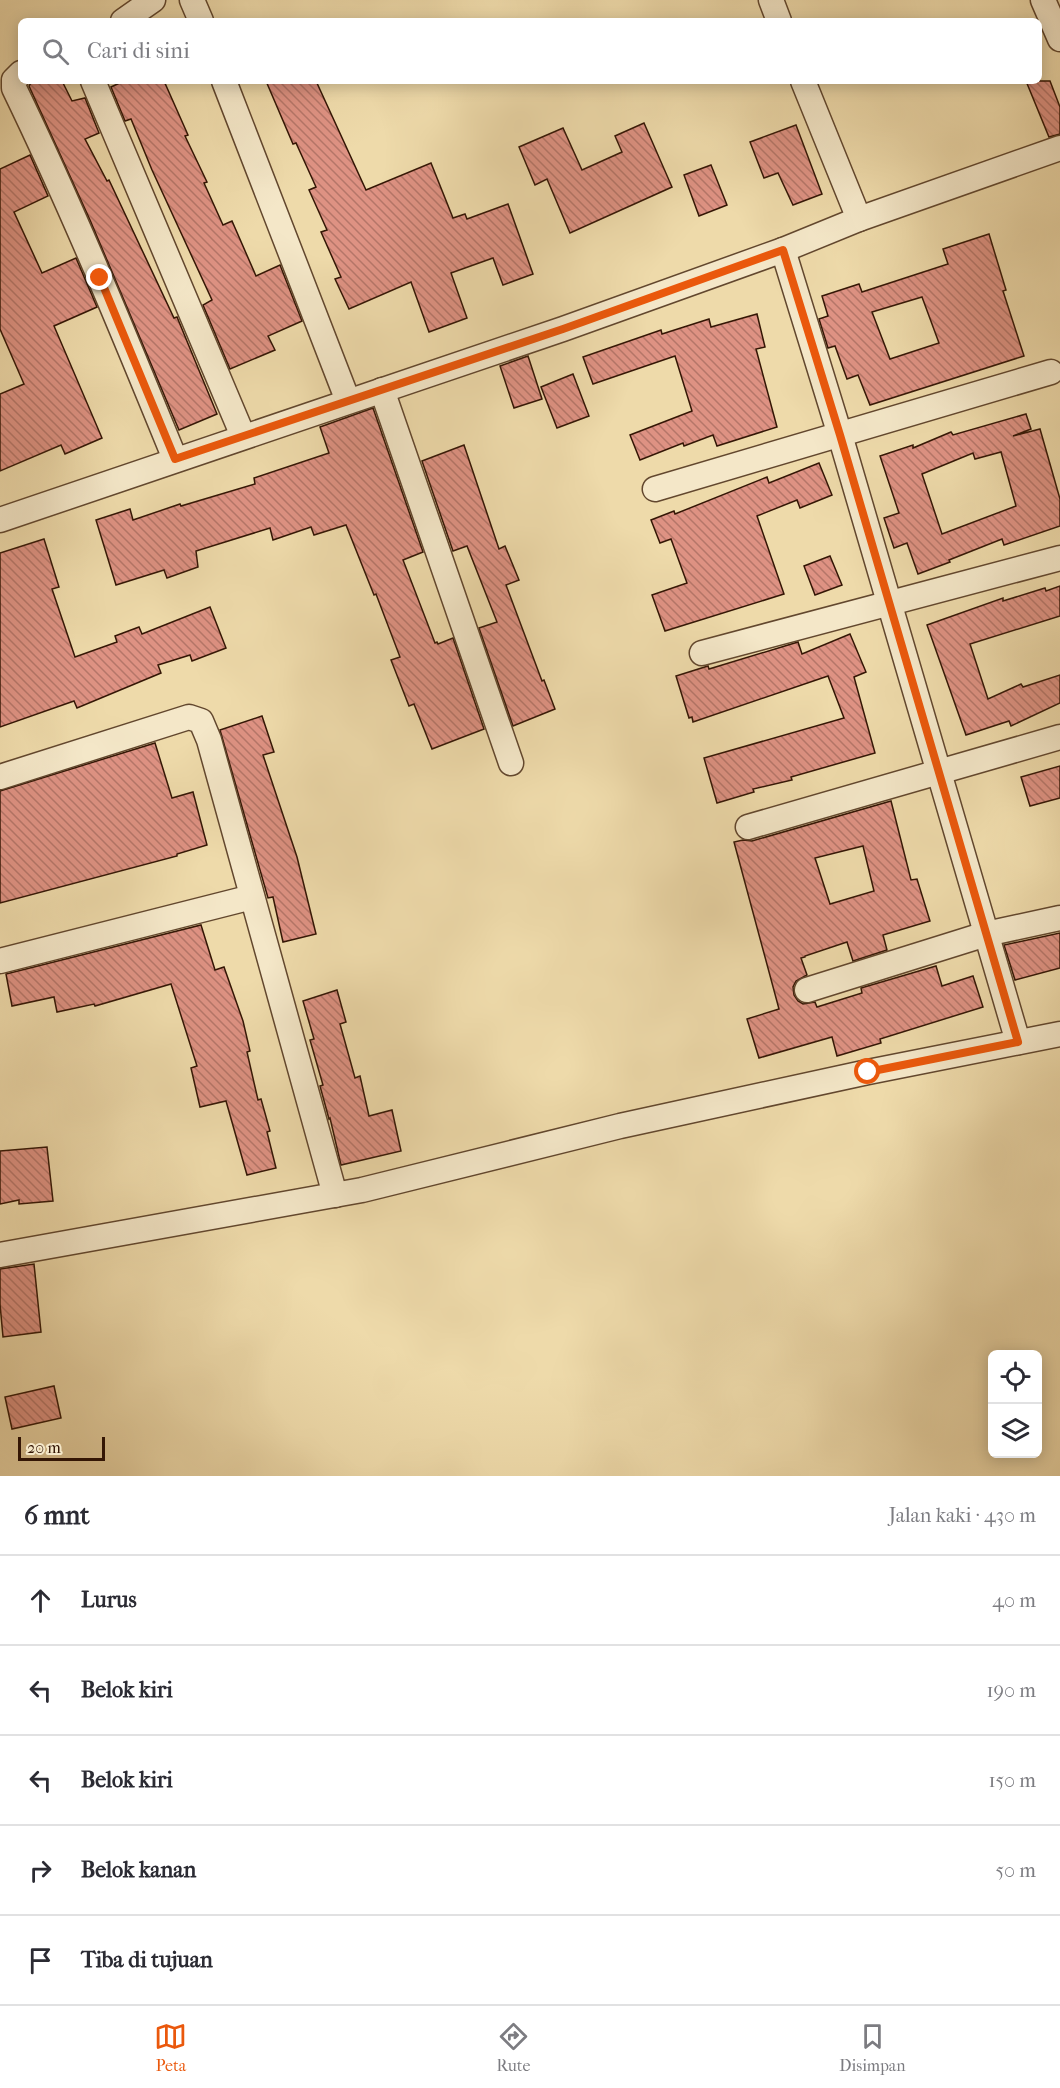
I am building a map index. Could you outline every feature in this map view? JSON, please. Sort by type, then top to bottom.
[{"type":"street","points":[[127,18],[153,0]]},
{"type":"street","points":[[192,0],[200,18]]},
{"type":"street","points":[[771,0],[778,18]]},
{"type":"street","points":[[1043,0],[1060,39]]},
{"type":"street","points":[[18,76],[14,80],[14,88],[100,278],[175,459]]},
{"type":"street","points":[[94,84],[243,436]]},
{"type":"street","points":[[225,84],[348,401]]},
{"type":"street","points":[[804,84],[859,219]]},
{"type":"street","points":[[0,520],[563,329],[783,250],[859,219],[1060,148]]},
{"type":"street","points":[[783,250],[840,435],[1018,1042]]},
{"type":"street","points":[[655,489],[1052,372]]},
{"type":"street","points":[[382,390],[511,763]]},
{"type":"street","points":[[702,653],[1060,558]]},
{"type":"street","points":[[0,777],[189,717],[201,721],[335,1195]]},
{"type":"street","points":[[748,827],[1060,736]]},
{"type":"street","points":[[0,961],[252,897]]},
{"type":"street","points":[[807,990],[986,934],[1060,918]]},
{"type":"street","points":[[0,1255],[362,1190],[620,1126],[1060,1034]]},
{"type":"building","points":[[1042,81],[1050,81],[1060,107],[1060,134],[1049,137],[1027,84],[1042,84]]},
{"type":"building","points":[[30,84],[64,84],[72,101],[85,98],[99,133],[85,139],[107,181],[109,180],[174,318],[177,317],[217,414],[179,430],[90,220],[29,86]]},
{"type":"building","points":[[118,84],[165,84],[223,225],[232,221],[256,276],[280,265],[302,321],[268,336],[275,350],[230,369],[203,305],[212,300],[131,119],[125,121],[111,87]]},
{"type":"building","points":[[267,84],[317,84],[366,190],[431,163],[453,218],[465,214],[467,219],[508,204],[533,274],[503,285],[493,258],[451,273],[467,318],[429,332],[411,282],[349,309],[335,279],[341,277],[321,232],[327,230],[309,190],[316,187],[296,143],[293,144]]},
{"type":"building","points":[[644,123],[672,187],[570,233],[547,179],[535,185],[519,147],[563,128],[582,170],[622,152],[615,136]]},
{"type":"building","points":[[796,125],[822,194],[793,205],[778,173],[764,178],[750,142]]},
{"type":"building","points":[[30,155],[48,196],[14,212],[42,273],[76,258],[97,307],[54,326],[102,438],[65,454],[61,445],[0,471],[0,394],[24,384],[0,329],[0,169]]},
{"type":"building","points":[[711,165],[727,205],[699,216],[684,175]]},
{"type":"building","points":[[989,234],[1006,290],[1003,291],[1024,356],[870,405],[858,375],[847,379],[835,346],[828,348],[819,319],[828,316],[822,296],[859,284],[862,292],[948,264],[943,249]],"holes":[[[922,297],[939,343],[890,359],[872,312]]]},
{"type":"building","points":[[757,314],[765,347],[756,349],[777,427],[717,446],[713,435],[684,446],[683,443],[640,460],[630,435],[692,411],[675,356],[593,384],[583,357],[661,330],[662,334],[709,319],[711,327]]},
{"type":"building","points":[[528,356],[542,399],[514,408],[500,366]]},
{"type":"building","points":[[573,374],[589,416],[557,428],[541,387]]},
{"type":"building","points":[[373,408],[423,552],[403,560],[435,643],[453,638],[484,729],[432,749],[414,704],[409,706],[391,660],[400,657],[346,525],[314,535],[311,527],[273,540],[270,528],[196,551],[198,567],[167,578],[164,570],[116,585],[96,520],[130,509],[133,520],[180,504],[181,506],[255,484],[254,478],[329,453],[320,427]]},
{"type":"building","points":[[1026,414],[1031,429],[1013,436],[1040,429],[1060,499],[1060,526],[1004,545],[1002,539],[918,574],[907,543],[894,548],[884,518],[899,513],[880,456],[913,445],[913,448],[951,432],[953,435]],"holes":[[[1001,452],[1016,506],[942,534],[922,474],[973,453],[975,459]]]},
{"type":"building","points":[[464,445],[499,549],[505,546],[519,580],[506,585],[542,681],[544,680],[555,709],[513,726],[479,628],[497,622],[467,546],[453,551],[422,461]]},
{"type":"building","points":[[819,463],[832,495],[800,508],[797,500],[757,516],[784,594],[665,631],[652,595],[687,583],[671,539],[660,543],[651,520],[674,511],[675,514],[767,477],[769,483]]},
{"type":"building","points":[[44,539],[59,587],[52,589],[75,657],[117,642],[115,636],[139,627],[142,634],[210,607],[226,648],[192,661],[190,655],[158,665],[161,673],[77,708],[74,701],[0,727],[0,553]]},
{"type":"building","points":[[830,556],[842,585],[815,595],[804,566]]},
{"type":"building","points":[[1060,586],[1060,616],[970,644],[988,699],[1021,684],[1023,687],[1060,675],[1060,703],[1011,726],[1009,721],[966,735],[927,625],[1003,598],[1003,601],[1045,588],[1046,591]]},
{"type":"building","points":[[850,634],[866,672],[854,677],[875,753],[791,777],[792,780],[753,789],[754,792],[717,803],[704,758],[844,718],[828,676],[693,722],[692,717],[689,718],[676,676],[708,666],[709,669],[798,642],[802,654]]},
{"type":"building","points":[[262,716],[274,752],[263,755],[297,857],[316,934],[283,942],[273,897],[268,898],[220,730]]},
{"type":"building","points":[[155,743],[172,798],[193,792],[207,845],[177,854],[177,856],[0,903],[0,791]]},
{"type":"building","points":[[1060,766],[1060,798],[1030,806],[1021,777]]},
{"type":"building","points":[[891,801],[911,880],[917,879],[930,921],[883,935],[887,950],[853,961],[847,942],[801,958],[807,975],[796,981],[793,987],[794,995],[803,1004],[815,1002],[817,1007],[862,993],[861,988],[936,966],[942,986],[973,976],[983,1007],[880,1039],[881,1043],[837,1056],[832,1037],[759,1058],[747,1019],[779,1009],[734,842],[752,841]],"holes":[[[863,846],[874,891],[830,904],[815,858]]]},
{"type":"building","points":[[201,925],[215,970],[224,967],[243,1021],[250,1051],[247,1052],[258,1100],[261,1099],[270,1131],[267,1132],[276,1168],[247,1175],[226,1101],[200,1107],[191,1068],[197,1066],[171,984],[95,1006],[94,1004],[57,1012],[54,997],[12,1006],[6,974]]},
{"type":"building","points":[[1060,933],[1060,968],[1015,980],[1004,945]]},
{"type":"building","points":[[337,990],[346,1022],[340,1024],[355,1078],[360,1076],[369,1116],[392,1110],[401,1151],[341,1165],[320,1086],[323,1085],[310,1040],[314,1039],[303,1001]]},
{"type":"building","points":[[47,1147],[53,1201],[19,1204],[19,1200],[0,1204],[0,1151]]},
{"type":"building","points":[[34,1264],[41,1332],[3,1337],[0,1269]]},
{"type":"building","points":[[54,1386],[61,1418],[12,1429],[5,1397]]},
{"type":"route","points":[[100,278],[175,459],[563,329],[783,250],[840,435],[1018,1042],[868,1072]]}]
